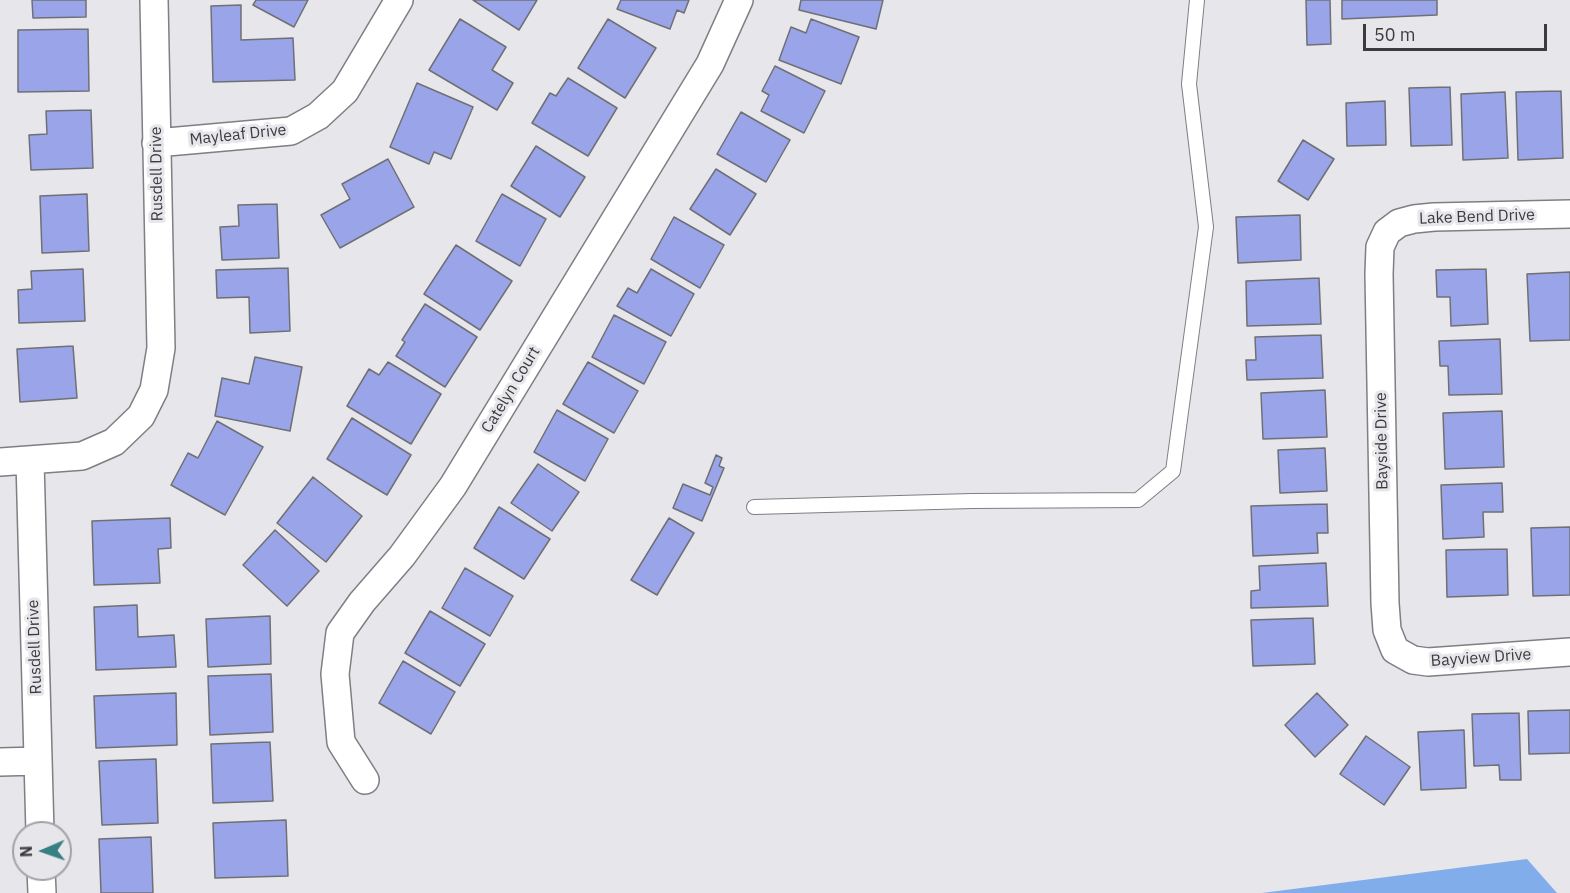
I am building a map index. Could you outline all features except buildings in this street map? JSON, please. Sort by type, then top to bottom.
[{"type":"street","name":"Rusdell Drive","points":[[0,462],[82,456],[114,442],[141,416],[154,390],[161,348],[154,0]]},
{"type":"street","name":"Mayleaf Drive","points":[[156,143],[291,131],[318,116],[345,91],[399,0]]},
{"type":"street","name":"Catelyn Court","points":[[365,780],[341,742],[335,674],[340,633],[362,602],[402,556],[453,486],[710,64],[739,0]]},
{"type":"street","name":"Lake Bend Drive","points":[[1388,232],[1400,223],[1414,219],[1570,214]]},
{"type":"street","name":"Bayside Drive","points":[[1388,232],[1380,247],[1379,274],[1385,603],[1387,630],[1395,650]]},
{"type":"street","name":"Rusdell Drive","points":[[30,461],[40,821]]},
{"type":"street","name":"Bayview Drive","points":[[1395,650],[1413,660],[1428,662],[1570,652]]},
{"type":"street","points":[[0,762],[38,761]]},
{"type":"lane","points":[[754,507],[972,501],[1138,500],[1173,471],[1206,227],[1189,84],[1197,0]]},
{"type":"water","points":[[1527,859],[1557,893],[1262,893]]}]
